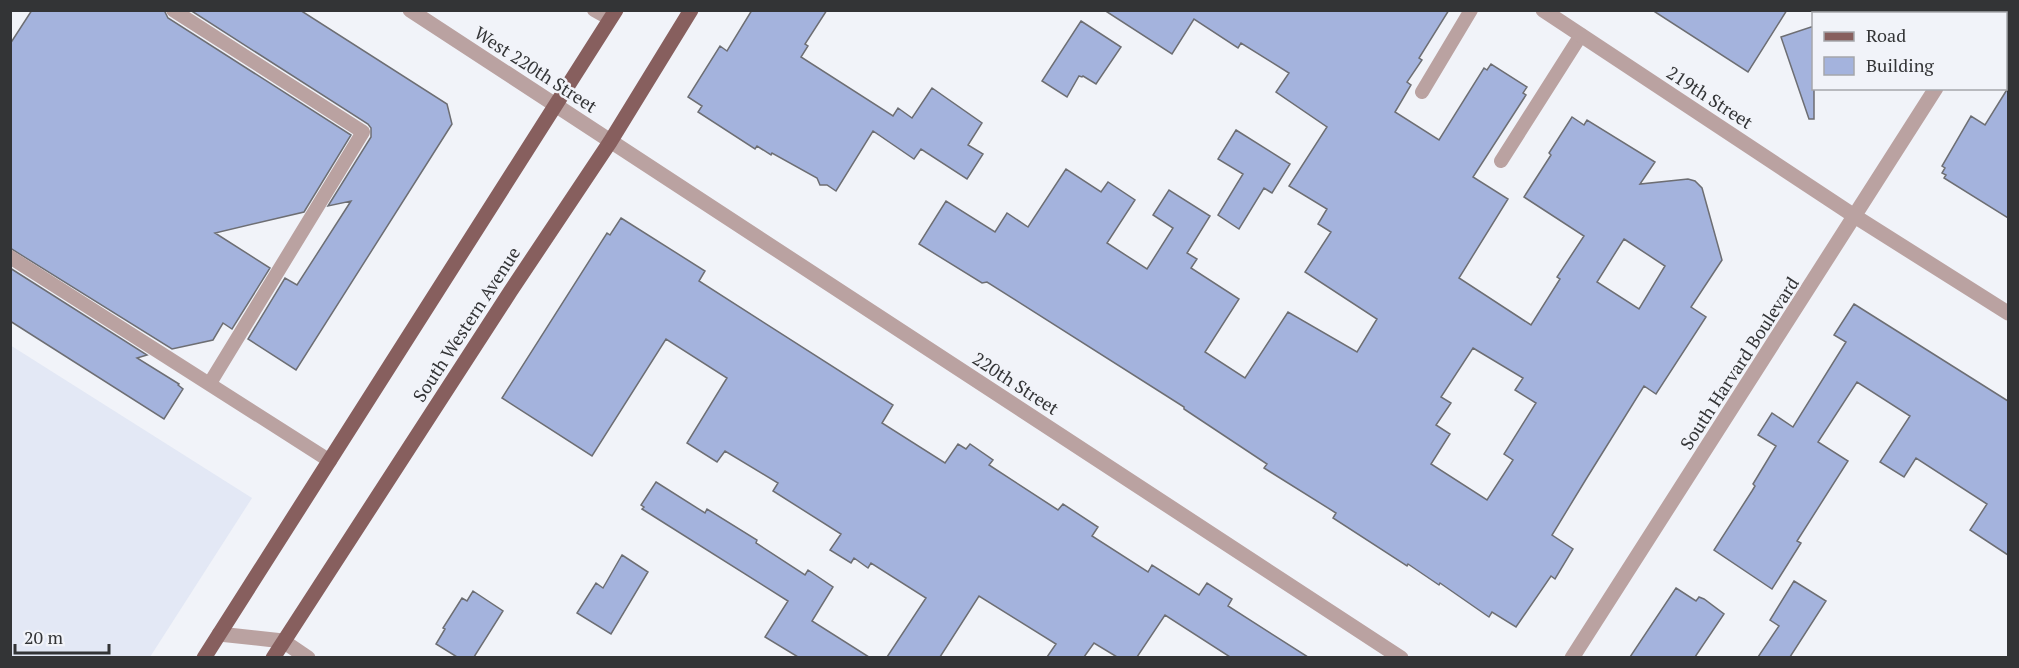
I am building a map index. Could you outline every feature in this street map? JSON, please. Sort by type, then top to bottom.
[{"type":"main road","name":"South Western Avenue","points":[[273,657],[610,142],[691,10]]},
{"type":"main road","points":[[204,657],[613,15]]},
{"type":"street","name":"West 220th Street","points":[[410,10],[610,142]]},
{"type":"street","name":"219th Street","points":[[1543,10],[1856,217],[2008,313]]},
{"type":"street","name":"South Harvard Boulevard","points":[[1572,657],[1856,217],[1935,90]]},
{"type":"street","name":"220th Street","points":[[610,142],[1401,657]]},
{"type":"street","points":[[219,634],[283,641],[308,657]]},
{"type":"lane","points":[[173,10],[363,132],[210,382]]},
{"type":"lane","points":[[594,10],[613,15]]},
{"type":"lane","points":[[1422,92],[1471,10]]},
{"type":"lane","points":[[1501,161],[1581,36]]},
{"type":"lane","points":[[10,257],[210,382],[330,461]]},
{"type":"shaded area","points":[[10,345],[252,498],[150,657],[11,657]]},
{"type":"building","points":[[32,10],[164,10],[168,18],[351,135],[304,212],[215,233],[270,268],[232,329],[223,323],[213,340],[172,349],[10,248],[10,44]]},
{"type":"building","points":[[190,10],[300,10],[447,104],[452,124],[296,370],[248,339],[285,278],[297,285],[351,201],[328,206],[371,137],[371,128]]},
{"type":"building","points":[[752,10],[827,10],[805,44],[808,46],[801,57],[893,116],[898,108],[912,118],[932,88],[982,123],[968,145],[983,154],[967,179],[921,149],[914,159],[873,131],[836,191],[827,185],[820,185],[817,178],[772,153],[771,155],[757,146],[755,149],[698,112],[702,106],[688,97],[720,46],[727,51]]},
{"type":"building","points":[[1104,10],[1449,10],[1419,58],[1422,60],[1407,82],[1411,85],[1395,112],[1439,140],[1484,68],[1487,70],[1491,64],[1527,87],[1523,93],[1526,95],[1473,177],[1508,199],[1459,278],[1531,325],[1560,279],[1557,277],[1584,236],[1524,197],[1572,117],[1584,125],[1587,120],[1655,162],[1640,184],[1688,179],[1695,181],[1702,188],[1722,260],[1691,307],[1706,317],[1656,394],[1644,386],[1588,476],[1552,535],[1573,549],[1555,579],[1551,576],[1516,627],[1492,612],[1489,617],[1440,583],[1439,585],[1408,564],[1407,566],[1333,518],[1336,513],[1264,468],[1267,464],[1184,407],[987,282],[982,283],[919,244],[946,201],[995,232],[1007,213],[1028,227],[1066,169],[1101,192],[1108,182],[1135,200],[1107,243],[1147,269],[1173,228],[1153,215],[1169,190],[1210,216],[1187,253],[1197,259],[1191,268],[1239,299],[1205,352],[1245,378],[1288,312],[1357,352],[1377,319],[1305,272],[1331,232],[1318,224],[1327,209],[1289,186],[1327,127],[1276,92],[1289,73],[1241,43],[1238,48],[1194,19],[1172,54]],"holes":[[[1624,239],[1665,266],[1639,309],[1597,282]],[[1473,348],[1523,378],[1515,390],[1536,403],[1504,454],[1513,460],[1487,500],[1431,464],[1450,434],[1436,425],[1451,403],[1441,397]]]},
{"type":"building","points":[[1652,10],[1787,10],[1748,72]]},
{"type":"building","points":[[1081,21],[1121,47],[1096,84],[1079,76],[1067,97],[1042,81]]},
{"type":"building","points":[[1812,27],[1814,119],[1809,119],[1781,37]]},
{"type":"building","points":[[2008,88],[2008,218],[1944,178],[1946,175],[1942,173],[1945,168],[1942,166],[1971,116],[1985,125]]},
{"type":"building","points":[[1236,130],[1290,164],[1272,193],[1264,188],[1239,229],[1218,215],[1243,174],[1218,159]]},
{"type":"building","points":[[621,218],[705,271],[699,281],[893,405],[882,423],[945,463],[958,444],[966,449],[970,444],[993,460],[989,465],[1058,510],[1063,504],[1098,527],[1092,536],[1148,572],[1152,565],[1199,595],[1207,583],[1232,599],[1228,606],[1308,657],[1230,657],[1165,615],[1137,657],[1117,657],[1094,643],[1084,657],[1047,657],[1056,644],[979,596],[940,657],[887,657],[926,598],[871,563],[868,568],[854,558],[851,563],[830,550],[841,534],[773,491],[778,483],[725,451],[717,462],[687,443],[727,378],[666,339],[592,456],[502,398],[607,233],[610,235]]},
{"type":"building","points":[[10,268],[147,355],[137,358],[179,384],[183,389],[164,419],[10,321]]},
{"type":"building","points":[[1854,304],[2008,401],[2008,555],[1970,530],[1987,504],[1916,458],[1904,477],[1880,462],[1910,416],[1857,382],[1818,442],[1848,461],[1797,541],[1801,543],[1772,589],[1714,550],[1755,486],[1753,484],[1776,446],[1758,435],[1772,413],[1793,427],[1846,342],[1834,335]]},
{"type":"building","points":[[656,482],[705,513],[707,509],[757,540],[756,543],[805,575],[808,570],[833,587],[812,621],[869,657],[798,657],[765,637],[788,601],[642,509],[644,507],[641,505]]},
{"type":"building","points":[[622,555],[648,572],[611,634],[577,613],[596,583],[603,588]]},
{"type":"building","points":[[1794,581],[1826,601],[1790,657],[1758,657],[1779,626],[1770,620]]},
{"type":"building","points":[[1676,588],[1696,601],[1699,597],[1704,599],[1724,614],[1695,657],[1630,657]]},
{"type":"building","points":[[473,591],[503,611],[474,657],[457,657],[436,644],[462,598],[467,601]]}]
